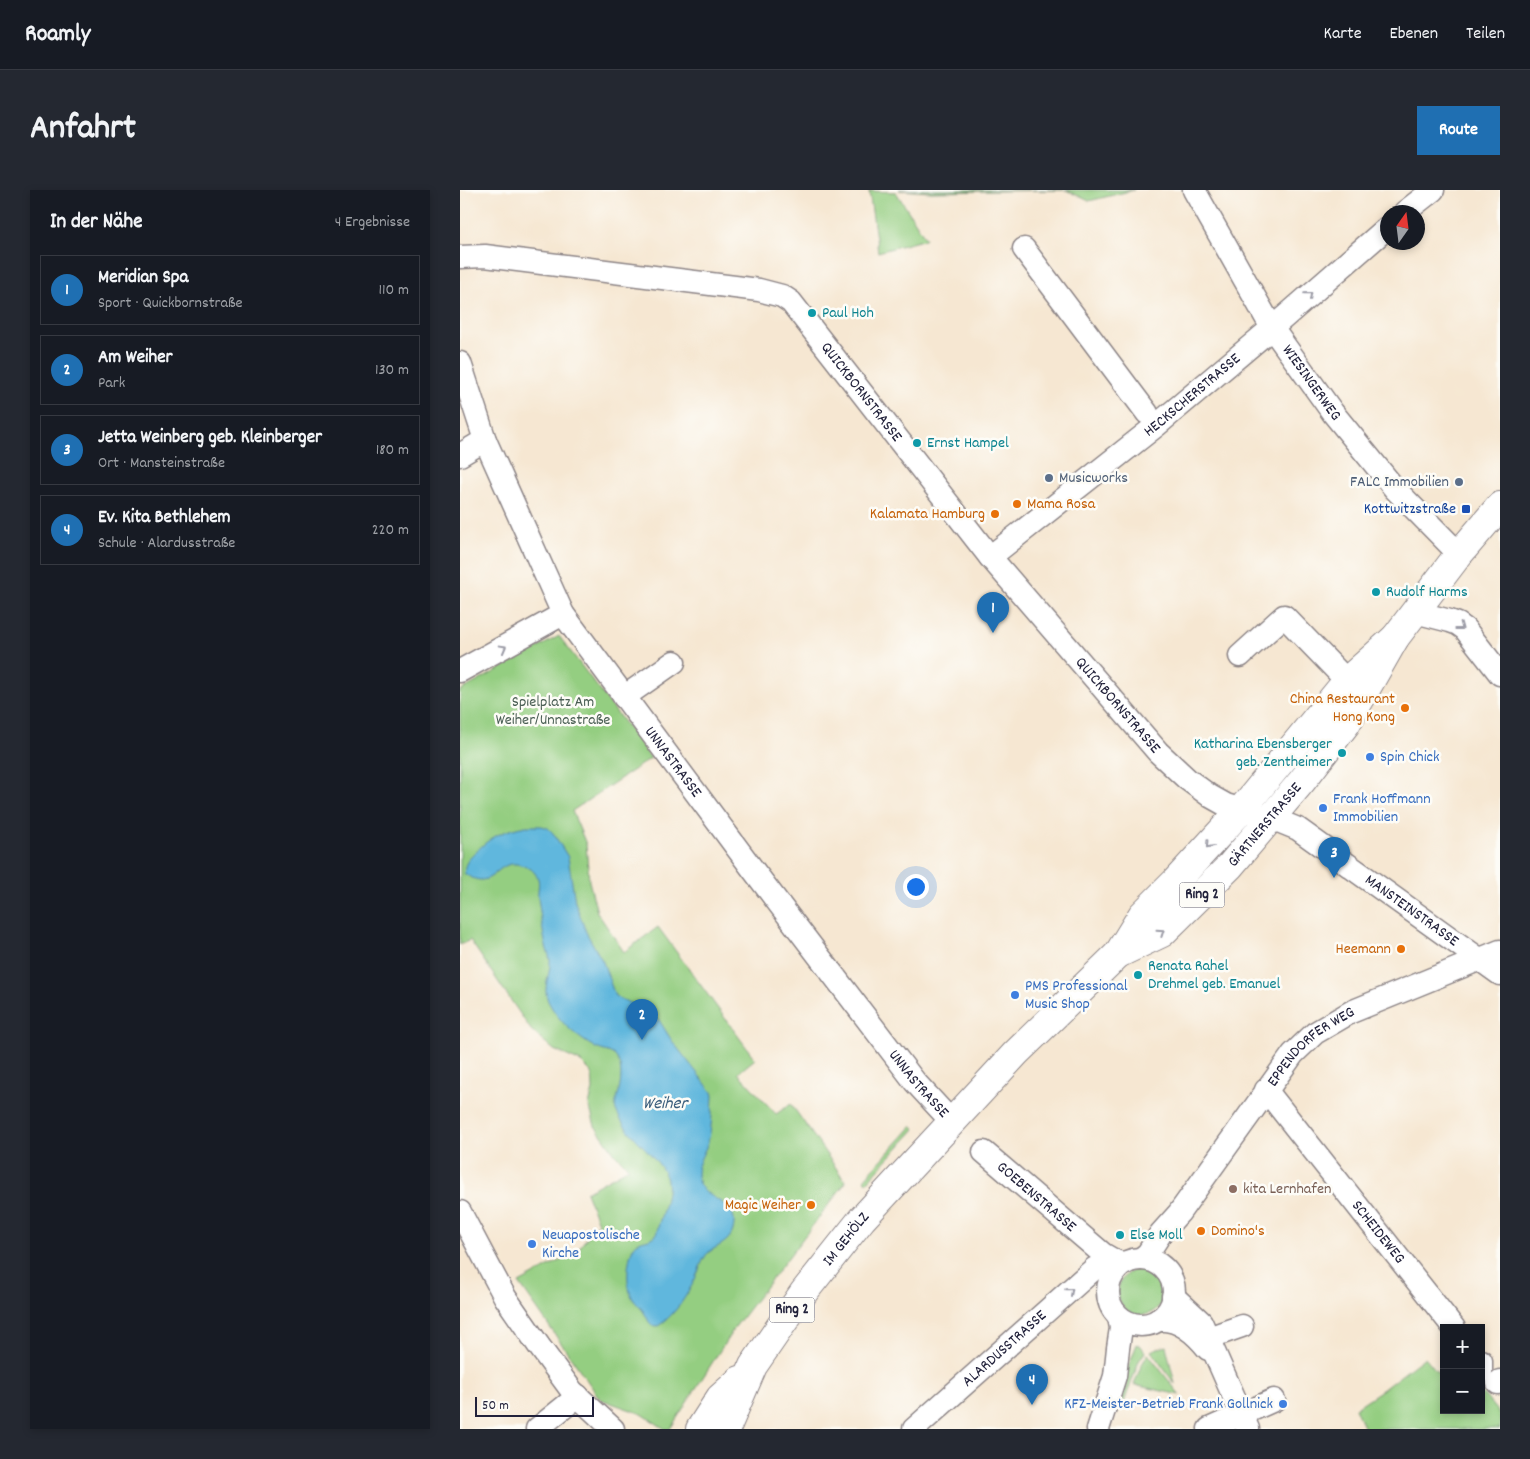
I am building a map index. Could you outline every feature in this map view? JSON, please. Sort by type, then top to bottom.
[{"type":"main road","name":"GÄRTNERSTRASSE","points":[[1118,954],[1162,933],[1218,880],[1271,818],[1346,724],[1395,638],[1459,554],[1500,506]]},
{"type":"main road","name":"GÄRTNERSTRASSE","points":[[952,1122],[1022,1047],[1118,954],[1142,915],[1242,809],[1346,681],[1395,638]]},
{"type":"main road","name":"IM GEHÖLZ","points":[[700,1429],[720,1398],[753,1366],[804,1292],[862,1219],[952,1122]]},
{"type":"main road","name":"IM GEHÖLZ","points":[[726,1429],[753,1366]]},
{"type":"street","name":"WIESINGERWEG","points":[[1194,190],[1272,328],[1333,413],[1389,481],[1459,554]]},
{"type":"street","points":[[1414,205],[1433,190]]},
{"type":"street","name":"HECKSCHERSTRASSE","points":[[990,557],[1157,425],[1380,234]]},
{"type":"street","points":[[1024,249],[1147,413]]},
{"type":"street","name":"QUICKBORNSTRASSE","points":[[460,258],[485,256],[759,290],[782,296],[791,302],[990,557],[1158,752],[1187,779],[1210,796],[1226,805],[1271,818]]},
{"type":"street","name":"UNNASTRASSE","points":[[460,363],[485,440],[563,614],[915,1082],[952,1122]]},
{"type":"street","points":[[460,454],[485,440]]},
{"type":"street","points":[[1415,612],[1458,624],[1465,629],[1500,674]]},
{"type":"street","points":[[460,672],[563,614]]},
{"type":"street","points":[[1240,656],[1284,616],[1346,681]]},
{"type":"street","points":[[624,697],[674,662]]},
{"type":"street","name":"MANSTEINSTRASSE","points":[[1271,818],[1298,829],[1490,956],[1500,974]]},
{"type":"street","name":"EPPENDORFER WEG","points":[[1108,1289],[1112,1276],[1148,1253],[1161,1233],[1179,1213],[1266,1090],[1304,1042],[1351,1012],[1490,956]]},
{"type":"street","name":"SCHEIDEWEG","points":[[1266,1090],[1451,1324]]},
{"type":"street","name":"GOEBENSTRASSE","points":[[984,1152],[1108,1258],[1117,1262],[1133,1261]]},
{"type":"street","points":[[460,1212],[505,1297],[539,1346],[572,1391],[613,1429]]},
{"type":"street","name":"EPPENDORFER WEG","points":[[1173,1296],[1172,1283],[1167,1272],[1170,1246],[1179,1213]]},
{"type":"street","name":"GOEBENSTRASSE","points":[[1087,1242],[1095,1268],[1108,1289]]},
{"type":"street","points":[[1133,1261],[1155,1262],[1167,1272]]},
{"type":"street","name":"ALARDUSSTRASSE","points":[[914,1429],[1095,1268]]},
{"type":"street","points":[[1098,1429],[1115,1376],[1122,1328],[1119,1317],[1110,1304],[1108,1289]]},
{"type":"street","points":[[1115,1376],[1125,1360],[1136,1334],[1168,1311],[1173,1296],[1196,1317],[1212,1348],[1244,1421]]},
{"type":"street","points":[[1119,1317],[1128,1322],[1173,1322],[1188,1330],[1212,1348]]},
{"type":"street","points":[[1212,1348],[1242,1326]]},
{"type":"street","points":[[1485,1366],[1493,1379]]},
{"type":"street","points":[[537,1429],[578,1396]]},
{"type":"street","points":[[1209,1429],[1244,1421],[1274,1400]]},
{"type":"green space","points":[[899,190],[1066,190],[931,192]]},
{"type":"green space","points":[[1066,190],[1134,190],[1089,201]]},
{"type":"green space","points":[[869,191],[896,192],[926,239],[878,252]]},
{"type":"green space","name":"Spielplatz Am Weiher/Unnastraße","points":[[559,636],[651,758],[572,811],[586,844],[589,881],[597,912],[624,952],[658,927],[755,1059],[738,1073],[776,1114],[791,1104],[846,1182],[735,1327],[670,1429],[665,1429],[642,1414],[600,1399],[519,1283],[576,1252],[598,1223],[586,1192],[629,1168],[616,1155],[595,1126],[589,1105],[593,1089],[592,1073],[581,1062],[554,1050],[531,1030],[470,940],[460,945],[460,691]]},
{"type":"green space","points":[[912,1126],[915,1129],[867,1182],[864,1179]]},
{"type":"green space","points":[[1146,1269],[1158,1275],[1163,1283],[1163,1301],[1158,1309],[1150,1314],[1136,1315],[1124,1309],[1119,1301],[1118,1287],[1124,1275],[1132,1270]]},
{"type":"green space","points":[[1137,1344],[1145,1352],[1139,1361],[1123,1405],[1120,1405],[1127,1385],[1123,1381]]},
{"type":"green space","points":[[1166,1346],[1175,1384],[1151,1351]]},
{"type":"green space","points":[[1148,1354],[1180,1395],[1134,1385]]},
{"type":"green space","points":[[1425,1357],[1440,1375],[1440,1414],[1485,1414],[1485,1396],[1500,1415],[1500,1429],[1364,1429],[1355,1408]]},
{"type":"water","name":"Weiher","points":[[526,826],[548,828],[568,857],[575,902],[586,932],[603,962],[615,996],[659,1020],[672,1041],[712,1092],[711,1125],[707,1146],[698,1165],[698,1182],[706,1192],[729,1209],[734,1217],[733,1229],[730,1237],[724,1243],[706,1255],[684,1299],[675,1311],[658,1326],[650,1323],[630,1294],[628,1266],[635,1245],[656,1235],[668,1186],[663,1171],[657,1162],[627,1129],[616,1110],[615,1104],[621,1080],[617,1059],[614,1055],[596,1048],[575,1034],[562,1022],[548,1001],[546,985],[550,960],[540,914],[539,881],[534,872],[527,867],[512,864],[483,880],[475,879],[465,874],[465,865],[485,843],[504,832]]},
{"type":"place","name":"Paul Hoh","points":[[812,313]]},
{"type":"place","name":"Ernst Hampel","points":[[917,443]]},
{"type":"place","name":"Musicworks","points":[[1049,478]]},
{"type":"place","name":"FALC Immobilien","points":[[1459,482]]},
{"type":"place","name":"Mama Rosa","points":[[1017,504]]},
{"type":"place","name":"Kottwitzstraße","points":[[1466,509]]},
{"type":"place","name":"Kalamata Hamburg","points":[[995,514]]},
{"type":"place","name":"Rudolf Harms","points":[[1376,592]]},
{"type":"place","name":"Meridian Spa","points":[[993,633]]},
{"type":"place","name":"China Restaurant Hong Kong","points":[[1405,708]]},
{"type":"place","name":"Katharina Ebensberger geb. Zentheimer","points":[[1342,753]]},
{"type":"place","name":"Spin Chick","points":[[1370,757]]},
{"type":"place","name":"Frank Hoffmann Immobilien","points":[[1323,808]]},
{"type":"place","name":"Jetta Weinberg geb. Kleinberger","points":[[1334,878]]},
{"type":"place","name":"Heemann","points":[[1401,949]]},
{"type":"place","name":"Renata Rahel Drehmel geb. Emanuel","points":[[1138,975]]},
{"type":"place","name":"PMS Professional Music Shop","points":[[1015,995]]},
{"type":"place","name":"Am Weiher","points":[[642,1040]]},
{"type":"place","name":"kita Lernhafen","points":[[1233,1189]]},
{"type":"place","name":"Magic Weiher","points":[[811,1205]]},
{"type":"place","name":"Domino's","points":[[1201,1231]]},
{"type":"place","name":"Else Moll","points":[[1120,1235]]},
{"type":"place","name":"Neuapostolische Kirche","points":[[532,1244]]},
{"type":"place","name":"KFZ-Meister-Betrieb Frank Gollnick","points":[[1283,1404]]},
{"type":"place","name":"Ev. Kita Bethlehem","points":[[1032,1405]]}]
